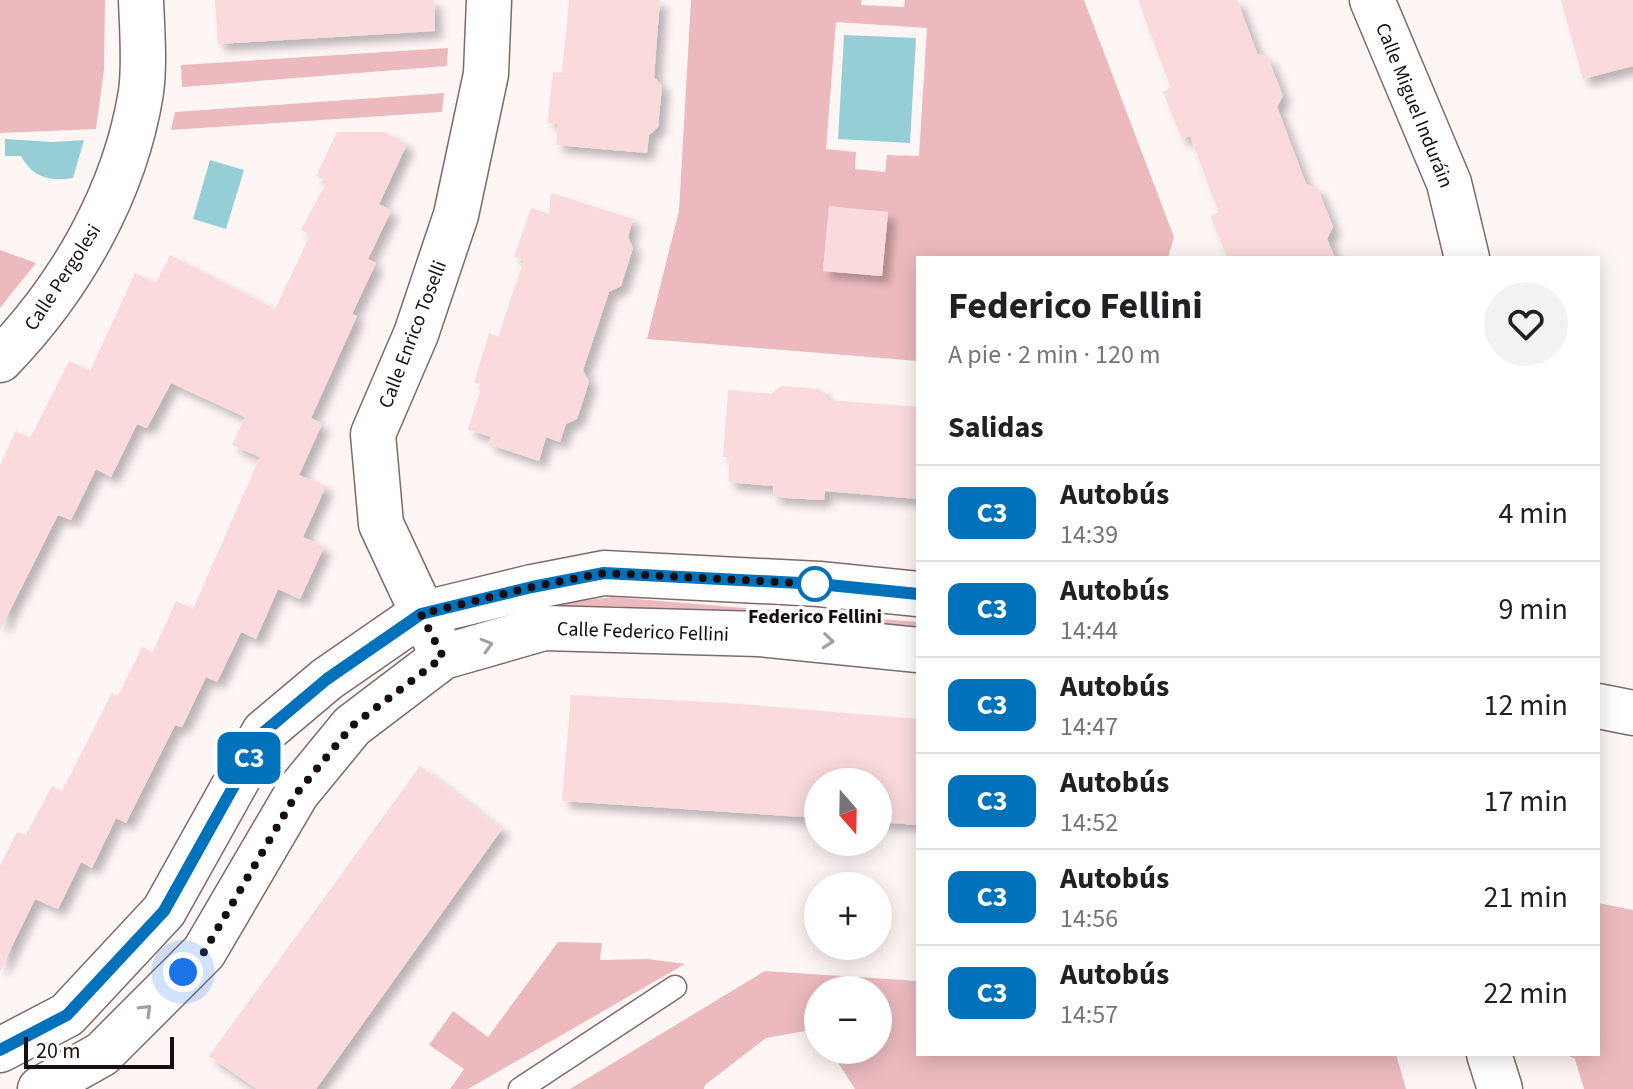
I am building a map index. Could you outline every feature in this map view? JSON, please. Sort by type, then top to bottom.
[{"type":"street","name":"Calle Pergolesi","points":[[0,360],[33,325],[99,223],[129,146],[141,89],[141,0]]},
{"type":"street","name":"Calle Enrico Toselli","points":[[443,657],[381,524],[373,434],[416,334],[456,215],[486,74],[489,0]]},
{"type":"street","name":"Calle Miguel Induráin","points":[[1372,0],[1449,183],[1467,256]]},
{"type":"street","points":[[0,1050],[67,1015],[164,911],[264,732],[327,679],[421,614],[604,573],[819,584],[916,594]]},
{"type":"street","name":"Calle Federico Fellini","points":[[40,1089],[102,1054],[204,952],[297,793],[352,726],[443,657],[544,628],[759,634],[916,650]]},
{"type":"street","points":[[1600,706],[1633,713]]},
{"type":"street","points":[[1490,1056],[1500,1089]]},
{"type":"lane","points":[[520,1089],[675,987]]},
{"type":"shaded area","points":[[0,0],[105,0],[104,69],[96,129],[0,133]]},
{"type":"shaded area","points":[[691,0],[861,0],[861,5],[904,7],[905,0],[1084,0],[1174,237],[1169,256],[916,256],[916,361],[647,339],[679,211]],"holes":[[[836,22],[927,28],[919,156],[887,155],[885,172],[855,169],[856,152],[826,149]],[[829,207],[888,212],[882,276],[823,271]]]},
{"type":"shaded area","points":[[448,48],[447,66],[182,87],[181,65]]},
{"type":"shaded area","points":[[444,93],[442,112],[171,130],[175,112]]},
{"type":"shaded area","points":[[0,250],[36,263],[0,308]]},
{"type":"shaded area","points":[[612,597],[916,622],[916,630],[613,606],[565,613],[564,603]]},
{"type":"shaded area","points":[[1600,903],[1633,910],[1633,1089],[1584,1089],[1575,1059],[1569,1056],[1600,1056]]},
{"type":"shaded area","points":[[558,942],[602,943],[600,960],[648,959],[685,964],[468,1089],[450,1089],[464,1069],[429,1045],[453,1011],[488,1037]]},
{"type":"shaded area","points":[[765,971],[841,976],[804,976],[804,1031],[766,1038],[705,1085],[704,1089],[570,1089]]},
{"type":"shaded area","points":[[892,979],[916,981],[916,1056],[1397,1056],[1406,1089],[855,1089],[839,1064],[892,1064]]},
{"type":"water","points":[[844,35],[916,38],[910,143],[838,139]]},
{"type":"water","points":[[5,139],[52,142],[84,140],[73,178],[57,179],[36,173],[21,156],[5,156]]},
{"type":"water","points":[[210,160],[244,170],[226,229],[193,219]]},
{"type":"building","points":[[215,0],[434,0],[435,31],[218,44]]},
{"type":"building","points":[[569,0],[660,0],[654,77],[662,86],[658,127],[649,135],[647,153],[556,145],[558,124],[548,123],[549,108],[553,72],[562,73]]},
{"type":"building","points":[[1138,0],[1237,0],[1257,53],[1268,58],[1283,96],[1277,107],[1306,184],[1318,189],[1333,227],[1327,239],[1334,256],[1227,256],[1210,216],[1219,212],[1190,136],[1182,139],[1163,92],[1171,88]]},
{"type":"building","points":[[1561,0],[1633,0],[1633,66],[1583,79]]},
{"type":"building","points":[[337,132],[385,132],[407,144],[379,204],[391,211],[368,259],[376,263],[352,314],[357,316],[311,418],[322,424],[299,475],[326,486],[303,537],[324,547],[300,599],[278,589],[256,639],[241,632],[217,682],[206,677],[182,727],[175,725],[126,823],[116,818],[92,868],[81,862],[58,909],[35,899],[0,971],[0,866],[17,832],[26,835],[52,786],[62,791],[112,693],[118,696],[142,647],[153,652],[176,601],[193,609],[260,457],[232,445],[245,417],[171,383],[147,428],[137,424],[111,477],[96,469],[71,520],[58,515],[0,630],[0,465],[16,431],[30,438],[69,361],[90,371],[135,273],[156,283],[170,255],[275,309],[310,235],[301,230],[327,181],[316,176]]},
{"type":"building","points":[[551,193],[633,219],[628,237],[633,248],[621,286],[609,292],[583,370],[589,382],[577,419],[566,424],[560,442],[546,437],[539,461],[488,444],[491,437],[468,429],[482,385],[474,383],[489,333],[498,337],[524,260],[514,257],[531,208],[549,214]]},
{"type":"building","points":[[829,206],[888,212],[882,276],[823,271]]},
{"type":"building","points":[[781,386],[820,389],[828,400],[916,407],[916,499],[825,491],[824,500],[787,498],[773,496],[773,486],[728,482],[730,457],[723,457],[728,390],[771,394]]},
{"type":"building","points":[[571,695],[727,703],[916,719],[916,825],[892,823],[892,768],[804,768],[804,817],[562,801]]},
{"type":"building","points":[[420,766],[502,829],[316,1089],[257,1089],[209,1056]]},
{"type":"bus line","name":"C3","points":[[0,1050],[67,1015],[164,911],[264,732],[327,679],[421,614],[604,573],[819,584],[916,594]]},
{"type":"place","name":"Federico Fellini","points":[[815,584]]},
{"type":"route","points":[[183,972],[204,952],[297,793],[352,726],[443,657],[421,614],[604,573],[819,584],[815,584]]}]
